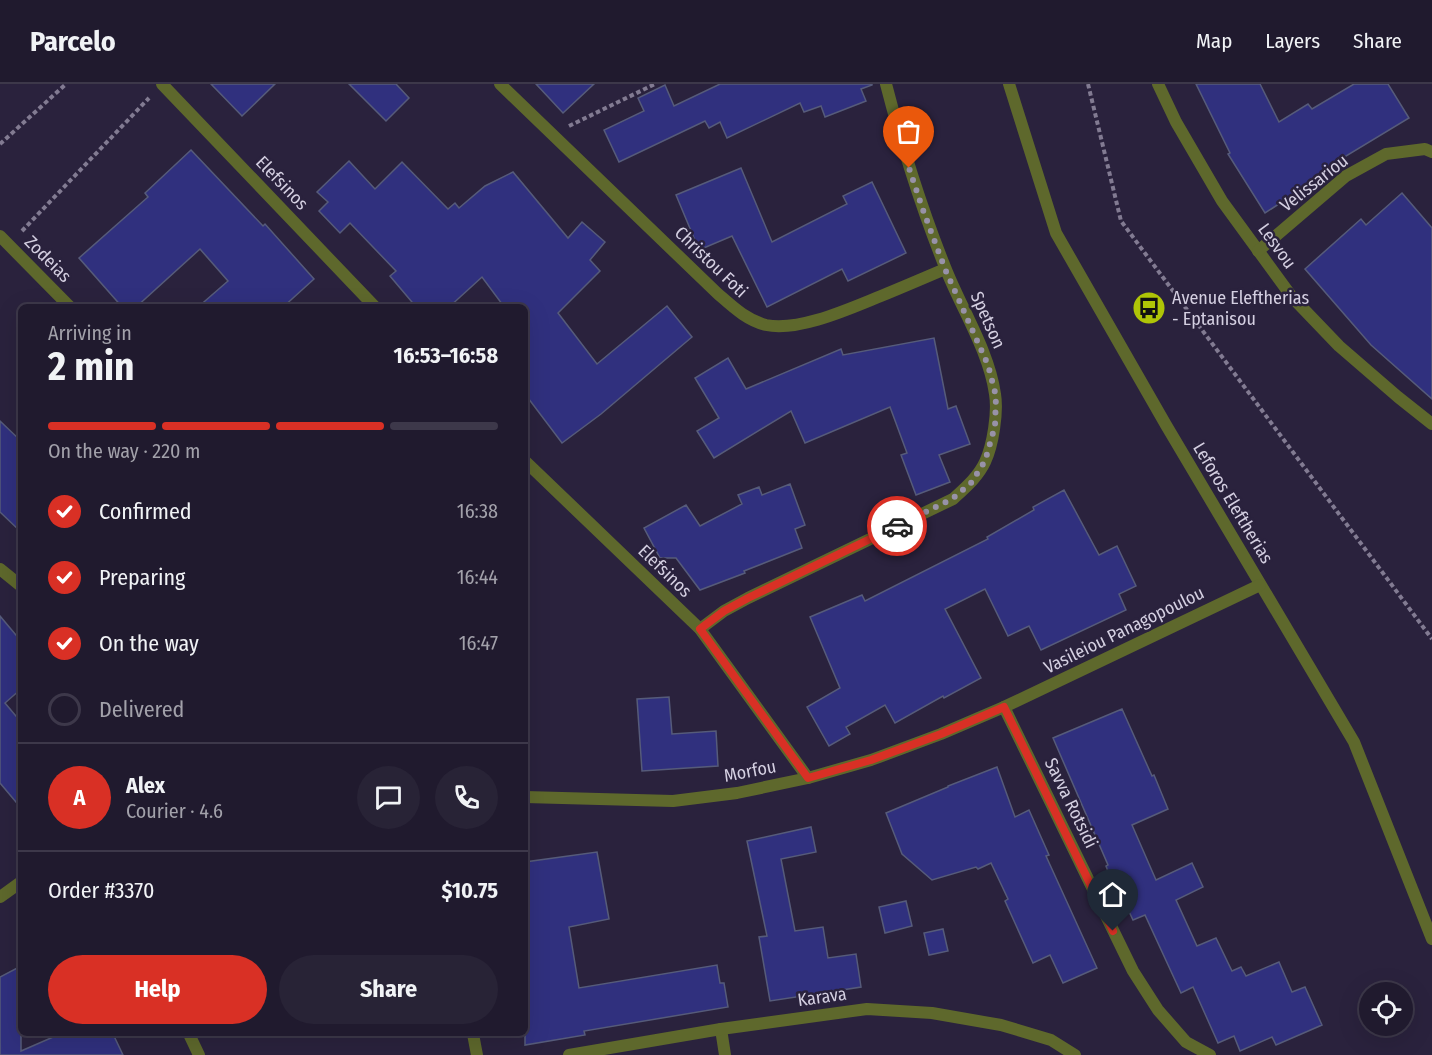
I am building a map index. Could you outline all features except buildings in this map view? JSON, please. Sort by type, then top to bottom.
[{"type":"street","name":"Elefsinos","points":[[162,84],[372,304]]},
{"type":"street","name":"Christou Foti","points":[[500,84],[738,313],[768,326],[808,322],[839,314],[945,269]]},
{"type":"street","name":"Spetson","points":[[700,629],[724,611],[748,598],[952,499],[971,483],[985,461],[995,426],[996,396],[988,365],[945,269],[923,210],[886,84]]},
{"type":"street","name":"Leforos Eleftherias","points":[[1009,84],[1056,233],[1166,425],[1354,742],[1432,939]]},
{"type":"street","name":"Lesvou","points":[[1158,84],[1176,122],[1222,201],[1292,297],[1339,345],[1432,424]]},
{"type":"street","name":"Velissariou","points":[[1258,251],[1346,176],[1386,154],[1425,149],[1432,152]]},
{"type":"street","name":"Zodeias","points":[[4,240],[67,304]]},
{"type":"street","name":"Elefsinos","points":[[528,464],[700,629],[808,778]]},
{"type":"street","points":[[0,569],[18,584]]},
{"type":"street","name":"Vasileiou Panagopoulou","points":[[1004,707],[1260,585]]},
{"type":"street","name":"Morfou","points":[[528,797],[673,801],[737,793],[808,778],[871,760],[1004,707]]},
{"type":"street","name":"Savva Rotsidi","points":[[1004,707],[1132,971],[1158,1010],[1186,1042],[1210,1055]]},
{"type":"street","points":[[0,897],[18,884]]},
{"type":"street","name":"Karava","points":[[569,1055],[721,1029],[867,1009],[932,1013],[1001,1025],[1051,1040],[1076,1055]]},
{"type":"street","points":[[721,1029],[725,1055]]},
{"type":"street","points":[[190,1036],[199,1055]]},
{"type":"street","points":[[472,1036],[477,1055]]},
{"type":"path","points":[[0,144],[66,84]]},
{"type":"path","points":[[4,240],[162,84]]},
{"type":"path","points":[[552,135],[655,84]]},
{"type":"path","points":[[1088,84],[1121,221],[1432,639]]},
{"type":"way so far","points":[[897,526],[952,499],[971,483],[985,461],[995,426],[996,396],[988,365],[945,269],[909,168]]},
{"type":"place","name":"Avenue Eleftherias - Eptanisou","points":[[1149,308]]},
{"type":"route","points":[[897,526],[748,598],[724,611],[700,629],[808,778],[871,760],[1004,707],[1113,931]]}]
